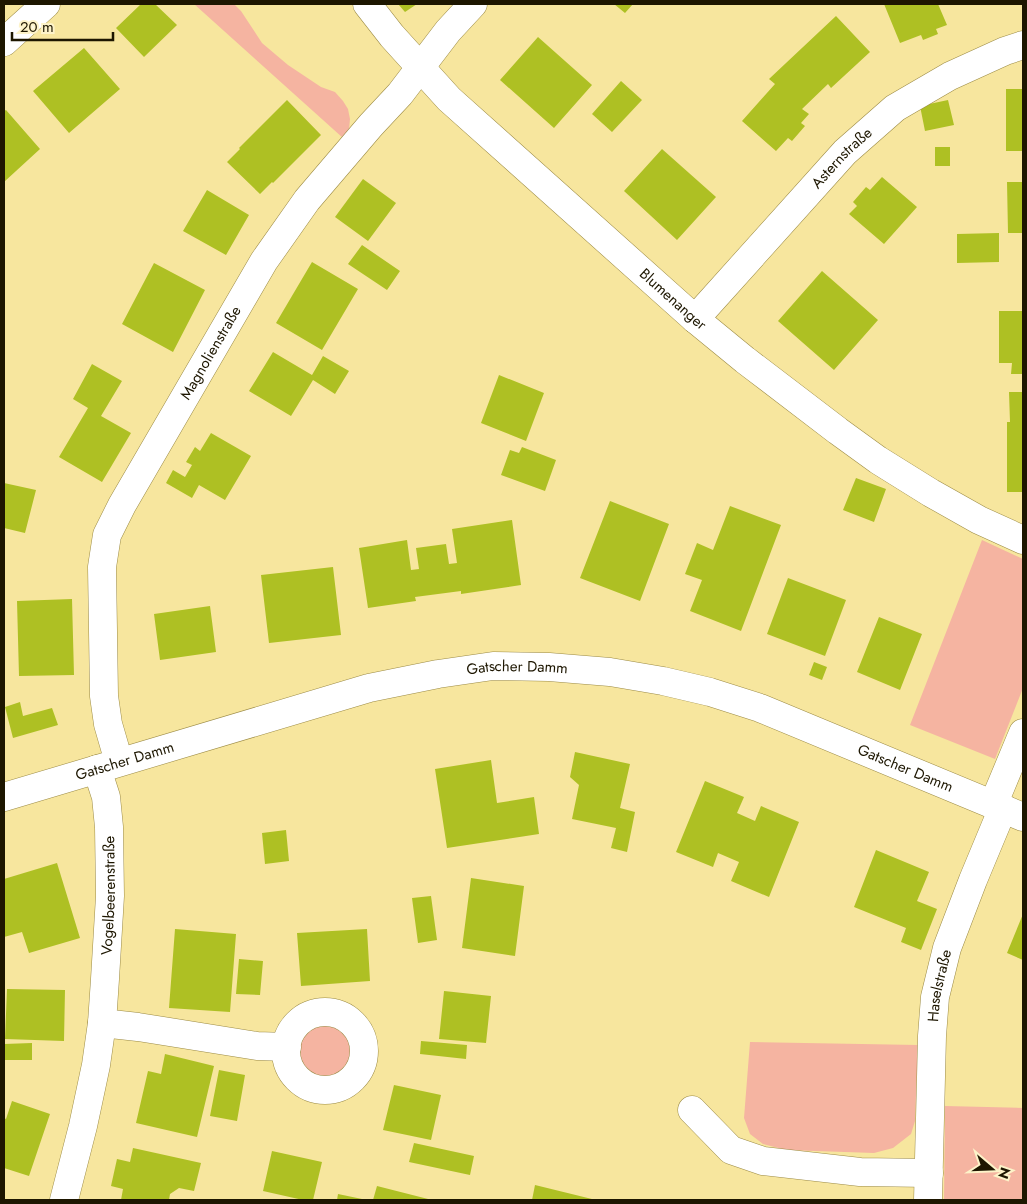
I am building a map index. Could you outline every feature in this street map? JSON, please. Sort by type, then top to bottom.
[{"type":"street","points":[[4,42],[46,4]]},
{"type":"street","name":"Blumenanger","points":[[367,4],[392,36],[449,99],[695,319],[745,360],[878,460],[979,520],[1023,540]]},
{"type":"street","name":"Magnolienstraße","points":[[108,765],[108,724],[104,696],[102,567],[107,536],[122,505],[264,261],[307,200],[400,94],[448,31],[473,4]]},
{"type":"street","name":"Asternstraße","points":[[695,319],[845,152],[895,108],[950,76],[1023,45]]},
{"type":"street","name":"Gatscher Damm","points":[[4,797],[369,688],[438,674],[492,666],[550,667],[610,672],[663,681],[710,692],[760,708],[1006,810]]},
{"type":"street","name":"Haselstraße","points":[[928,1200],[932,1036],[935,997],[947,948],[973,880],[1006,810],[1023,733]]},
{"type":"street","name":"Vogelbeerenstraße","points":[[64,1200],[84,1126],[102,1023],[110,896],[109,827],[106,797],[108,765]]},
{"type":"street","points":[[102,1023],[138,1026],[257,1046],[287,1047]]},
{"type":"street","points":[[692,1110],[731,1150],[763,1161],[860,1172],[929,1173]]},
{"type":"shaded area","points":[[194,4],[234,4],[241,11],[262,43],[288,65],[321,87],[335,92],[348,109],[350,119],[349,129],[343,138]]},
{"type":"shaded area","points":[[982,540],[1023,559],[1023,688],[995,759],[910,725]]},
{"type":"shaded area","points":[[325,1025],[339,1029],[347,1037],[351,1051],[347,1065],[339,1073],[325,1077],[311,1073],[303,1065],[299,1051],[303,1037],[311,1029]]},
{"type":"shaded area","points":[[750,1042],[918,1045],[915,1121],[911,1134],[893,1148],[874,1153],[786,1150],[763,1144],[750,1134],[744,1118]]},
{"type":"shaded area","points":[[945,1106],[1023,1108],[1023,1200],[944,1200]]},
{"type":"building","points":[[141,4],[155,4],[177,25],[144,57],[116,28]]},
{"type":"building","points":[[398,4],[417,4],[405,12]]},
{"type":"building","points":[[614,4],[633,4],[625,13]]},
{"type":"building","points":[[884,4],[938,4],[947,25],[936,29],[938,34],[923,40],[921,35],[900,43]]},
{"type":"building","points":[[836,16],[870,52],[831,88],[828,84],[802,109],[809,114],[801,123],[805,126],[792,141],[788,138],[776,151],[742,121],[775,84],[769,79]]},
{"type":"building","points":[[538,37],[592,85],[554,128],[500,80]]},
{"type":"building","points":[[84,48],[120,89],[69,133],[33,91]]},
{"type":"building","points":[[621,81],[642,100],[612,132],[592,114]]},
{"type":"building","points":[[1006,89],[1023,89],[1023,151],[1006,151]]},
{"type":"building","points":[[287,100],[321,135],[260,194],[227,162]]},
{"type":"building","points":[[948,100],[954,125],[925,131],[920,106]]},
{"type":"building","points":[[6,110],[40,149],[4,182],[4,111]]},
{"type":"building","points":[[935,147],[950,147],[950,166],[935,166]]},
{"type":"building","points":[[662,149],[716,197],[677,240],[624,191]]},
{"type":"building","points":[[882,177],[917,207],[884,244],[849,214],[857,206],[853,202],[866,187],[870,190]]},
{"type":"building","points":[[363,179],[396,203],[368,241],[335,217]]},
{"type":"building","points":[[1007,182],[1023,182],[1023,233],[1008,233]]},
{"type":"building","points":[[207,190],[249,215],[226,255],[183,231]]},
{"type":"building","points":[[999,233],[999,262],[957,263],[957,234]]},
{"type":"building","points":[[362,245],[400,271],[387,290],[348,264]]},
{"type":"building","points":[[312,262],[358,289],[322,350],[276,323]]},
{"type":"building","points":[[154,263],[205,290],[173,352],[122,324]]},
{"type":"building","points":[[822,271],[878,320],[834,370],[778,321]]},
{"type":"building","points":[[999,311],[1023,311],[1023,374],[1011,374],[1012,363],[999,363]]},
{"type":"building","points":[[273,352],[312,375],[323,356],[349,371],[335,394],[313,380],[291,416],[249,391]]},
{"type":"building","points":[[92,364],[122,381],[101,416],[131,433],[102,482],[59,457],[88,408],[73,399]]},
{"type":"building","points":[[499,375],[544,393],[526,441],[481,423]]},
{"type":"building","points":[[1009,392],[1023,392],[1023,492],[1007,492],[1007,422],[1010,422]]},
{"type":"building","points":[[211,433],[251,456],[225,500],[199,485],[192,498],[166,483],[173,470],[185,477],[192,465],[186,462],[195,447],[200,451]]},
{"type":"building","points":[[522,447],[556,460],[545,491],[501,475],[510,450],[519,453]]},
{"type":"building","points":[[856,478],[886,489],[874,522],[843,510]]},
{"type":"building","points":[[4,483],[36,490],[25,533],[4,528]]},
{"type":"building","points":[[610,501],[669,524],[640,601],[580,578]]},
{"type":"building","points":[[730,506],[781,525],[741,631],[690,611],[702,580],[685,574],[697,543],[713,550]]},
{"type":"building","points":[[512,520],[521,585],[461,594],[461,591],[415,597],[416,601],[368,608],[359,548],[407,540],[411,570],[419,569],[416,548],[446,544],[449,564],[457,563],[452,529]]},
{"type":"building","points":[[333,567],[341,635],[269,643],[261,575]]},
{"type":"building","points":[[788,578],[846,600],[825,656],[767,634]]},
{"type":"building","points":[[72,599],[74,675],[19,676],[17,601]]},
{"type":"building","points":[[210,606],[216,652],[160,660],[154,614]]},
{"type":"building","points":[[879,617],[922,634],[900,690],[857,672]]},
{"type":"building","points":[[814,662],[827,667],[822,680],[809,675]]},
{"type":"building","points":[[20,702],[23,716],[52,708],[58,725],[13,738],[5,707]]},
{"type":"building","points":[[575,752],[630,764],[620,808],[635,812],[627,852],[611,848],[616,828],[572,819],[579,785],[570,777]]},
{"type":"building","points":[[491,760],[497,803],[534,797],[539,834],[447,848],[435,769]]},
{"type":"building","points":[[705,781],[744,797],[737,813],[755,821],[761,806],[799,822],[769,897],[731,881],[739,862],[718,853],[713,867],[676,852]]},
{"type":"building","points":[[286,830],[289,861],[265,864],[262,833]]},
{"type":"building","points":[[876,850],[929,872],[917,901],[937,909],[921,950],[901,942],[906,928],[854,907]]},
{"type":"building","points":[[57,863],[80,938],[29,953],[22,932],[4,937],[4,879]]},
{"type":"building","points":[[471,878],[524,886],[515,956],[462,948]]},
{"type":"building","points":[[431,896],[437,940],[418,943],[412,898]]},
{"type":"building","points":[[1023,914],[1023,960],[1007,953]]},
{"type":"building","points":[[175,929],[236,934],[230,1012],[169,1008]]},
{"type":"building","points":[[367,929],[370,981],[301,986],[297,933]]},
{"type":"building","points":[[239,959],[263,961],[260,995],[236,994]]},
{"type":"building","points":[[7,989],[65,990],[64,1041],[5,1039]]},
{"type":"building","points":[[444,991],[491,996],[486,1043],[439,1039]]},
{"type":"building","points":[[421,1041],[467,1045],[466,1059],[420,1054]]},
{"type":"building","points":[[32,1043],[32,1060],[4,1060],[4,1044]]},
{"type":"building","points":[[165,1054],[214,1066],[197,1137],[136,1123],[148,1071],[161,1074]]},
{"type":"building","points":[[219,1070],[245,1075],[237,1121],[210,1116]]},
{"type":"building","points":[[394,1085],[441,1095],[431,1140],[383,1130]]},
{"type":"building","points":[[12,1101],[50,1114],[29,1176],[4,1168],[4,1118],[6,1119]]},
{"type":"building","points":[[414,1143],[474,1156],[470,1175],[409,1162]]},
{"type":"building","points":[[133,1148],[201,1163],[194,1191],[179,1188],[170,1194],[169,1200],[121,1200],[123,1189],[111,1186],[117,1159],[130,1162]]},
{"type":"building","points":[[272,1151],[322,1162],[313,1200],[303,1200],[263,1191]]},
{"type":"building","points":[[535,1185],[596,1200],[532,1200]]},
{"type":"building","points":[[377,1186],[432,1200],[373,1200]]},
{"type":"building","points":[[338,1194],[362,1199],[362,1200],[337,1200]]}]
